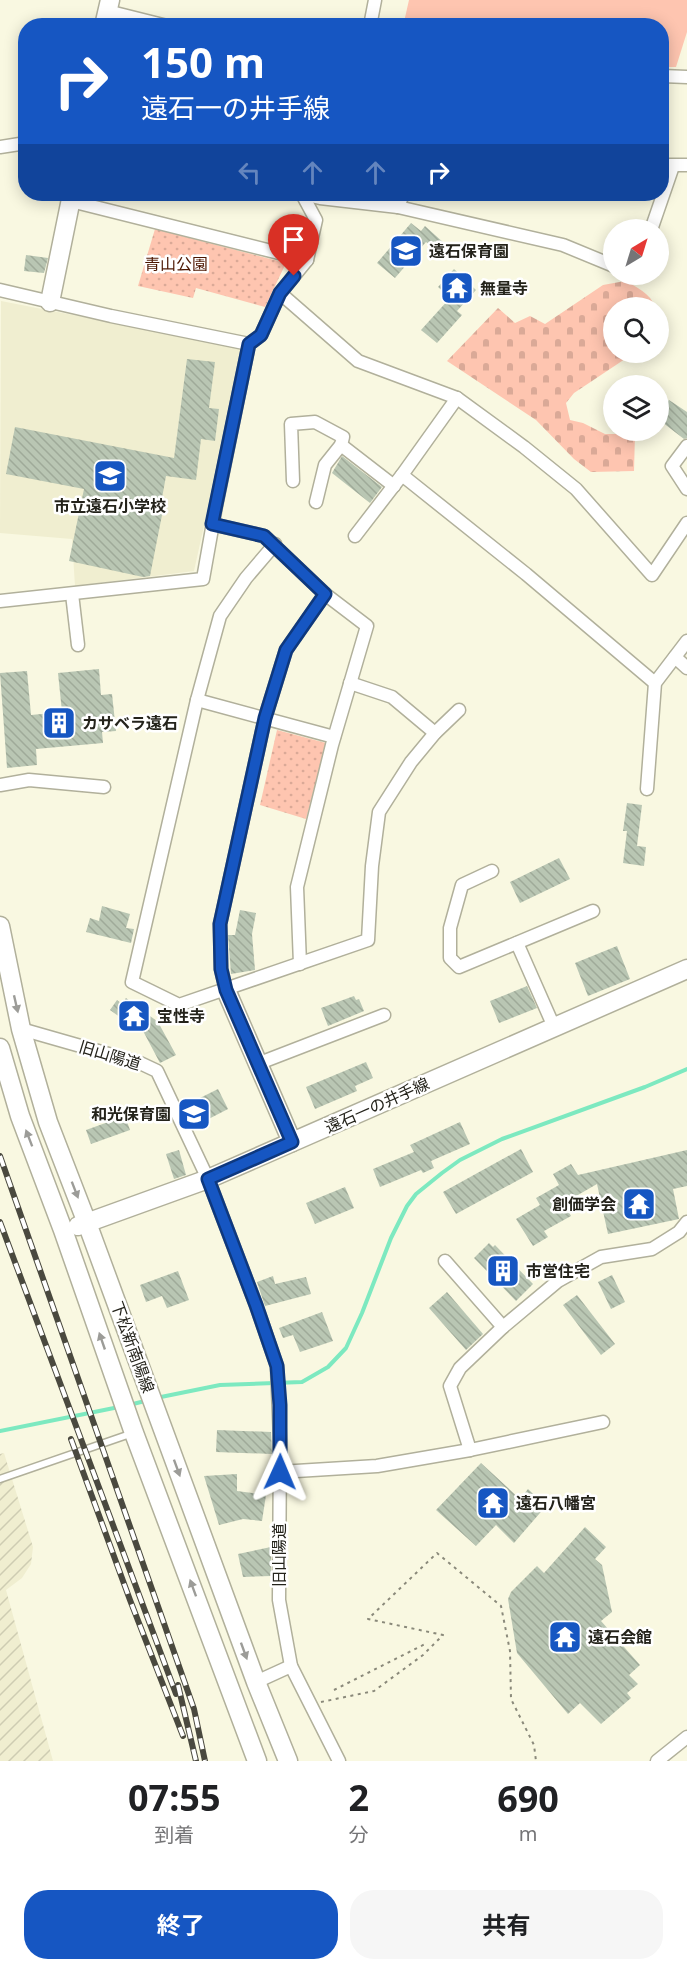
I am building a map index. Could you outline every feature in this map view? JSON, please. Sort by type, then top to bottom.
[{"type":"main road","points":[[50,302],[70,201]]},
{"type":"main road","name":"下松新南陽線","points":[[0,926],[21,1029],[48,1122],[256,1682],[288,1761]]},
{"type":"main road","name":"遠石一の井手線","points":[[63,1230],[208,1179],[687,969]]},
{"type":"main road","points":[[226,990],[292,1142]]},
{"type":"main road","name":"下松新南陽線","points":[[0,1048],[20,1116],[63,1230],[131,1425],[257,1761]]},
{"type":"street","points":[[372,18],[375,0]]},
{"type":"street","points":[[107,12],[133,18]]},
{"type":"street","points":[[669,76],[687,77]]},
{"type":"street","points":[[0,147],[18,144]]},
{"type":"street","points":[[669,166],[687,165]]},
{"type":"street","points":[[86,201],[307,260]]},
{"type":"street","points":[[0,602],[203,579],[249,344],[261,335],[280,293],[307,260],[316,220],[306,201]]},
{"type":"street","points":[[346,201],[398,207],[563,245],[603,261]]},
{"type":"street","points":[[398,207],[401,201]]},
{"type":"street","points":[[654,219],[658,201]]},
{"type":"street","points":[[0,290],[249,344]]},
{"type":"street","points":[[280,293],[358,361],[457,398],[576,489],[652,575],[687,523]]},
{"type":"street","points":[[355,536],[457,398]]},
{"type":"street","points":[[293,481],[291,424],[315,422],[343,437],[341,444],[325,465],[316,502]]},
{"type":"street","points":[[341,444],[393,486]]},
{"type":"street","points":[[687,446],[672,466],[687,489]]},
{"type":"street","points":[[402,475],[526,574],[655,683]]},
{"type":"street","points":[[212,524],[264,536],[325,594],[367,626],[334,737],[297,887],[300,964]]},
{"type":"street","points":[[274,545],[246,578],[220,616],[197,700],[132,982],[179,1005],[368,940],[372,866],[379,812],[411,762],[435,733],[459,710]]},
{"type":"street","points":[[72,594],[78,645]]},
{"type":"street","points":[[226,990],[221,969],[220,924],[265,718],[286,650],[325,594]]},
{"type":"street","points":[[647,789],[655,683],[687,641]]},
{"type":"street","points":[[675,657],[687,668]]},
{"type":"street","points":[[350,683],[392,697],[435,733]]},
{"type":"street","points":[[197,700],[334,737]]},
{"type":"street","points":[[0,785],[29,780],[104,787]]},
{"type":"street","points":[[492,871],[462,885],[450,928],[450,958],[459,967],[593,911]]},
{"type":"street","points":[[517,943],[554,1027]]},
{"type":"street","points":[[257,1064],[384,1015]]},
{"type":"street","name":"旧山陽道","points":[[21,1029],[140,1063],[157,1071],[208,1179],[277,1366],[280,1419],[279,1600],[291,1666],[339,1761]]},
{"type":"street","points":[[470,1450],[450,1386],[460,1368],[503,1327],[558,1281],[601,1257],[652,1249],[679,1232],[687,1221]]},
{"type":"street","points":[[445,1261],[503,1327]]},
{"type":"street","points":[[280,1472],[377,1466],[470,1450],[603,1422]]},
{"type":"street","points":[[256,1682],[291,1666]]},
{"type":"street","points":[[657,1761],[687,1737]]},
{"type":"lane","points":[[0,1479],[131,1425]]},
{"type":"path","points":[[310,1704],[374,1691],[423,1655],[443,1635],[368,1619],[437,1552],[501,1606],[510,1651],[511,1699],[534,1745],[536,1761]]},
{"type":"path","points":[[334,1690],[426,1643]]},
{"type":"shaded area","points":[[1,301],[243,348],[194,571],[75,586],[72,539],[0,533]]},
{"type":"shaded area","points":[[4,1453],[33,1547],[31,1564],[22,1578],[6,1590],[53,1761],[0,1761],[0,1454]]},
{"type":"green space","points":[[409,0],[687,0],[687,32],[676,67],[669,67],[669,18],[405,18]]},
{"type":"green space","name":"青山公園","points":[[155,229],[286,263],[265,307],[196,288],[193,298],[138,286]]},
{"type":"green space","points":[[603,285],[633,285],[649,297],[603,297],[603,363],[619,363],[574,393],[566,403],[570,420],[583,423],[603,433],[603,441],[635,441],[634,471],[591,472],[574,459],[536,420],[447,361],[498,308],[515,323],[530,316],[545,324]]},
{"type":"green space","points":[[277,730],[326,743],[306,819],[260,805]]},
{"type":"building","points":[[411,223],[421,231],[425,226],[445,244],[438,252],[426,242],[395,278],[377,263]]},
{"type":"building","points":[[26,255],[48,258],[44,273],[24,271]]},
{"type":"building","points":[[454,269],[476,290],[457,311],[462,315],[437,343],[421,330],[450,298],[438,287]]},
{"type":"building","points":[[187,359],[215,362],[209,408],[219,409],[215,441],[201,439],[196,480],[166,476],[160,509],[163,510],[150,576],[143,577],[69,561],[84,489],[6,474],[15,427],[174,458]]},
{"type":"building","points":[[669,400],[687,412],[687,438],[684,439],[669,427]]},
{"type":"building","points":[[342,456],[382,487],[370,503],[332,473]]},
{"type":"building","name":"カサベラ遠石","points":[[99,669],[101,695],[112,694],[116,731],[102,732],[103,743],[36,749],[37,765],[7,768],[0,673],[27,671],[31,715],[62,712],[58,673]]},
{"type":"building","points":[[627,803],[642,805],[637,846],[646,847],[644,866],[623,863],[627,831],[623,831]]},
{"type":"building","points":[[559,858],[570,879],[520,903],[510,882]]},
{"type":"building","points":[[102,906],[130,914],[126,928],[134,929],[131,943],[86,932],[90,918],[99,921]]},
{"type":"building","points":[[240,910],[256,913],[252,934],[255,970],[231,974],[228,935],[235,935]]},
{"type":"building","points":[[617,946],[630,979],[588,996],[575,963]]},
{"type":"building","points":[[527,986],[537,1008],[499,1023],[490,1001]]},
{"type":"building","points":[[354,996],[356,1000],[359,999],[364,1011],[328,1026],[321,1008]]},
{"type":"building","points":[[126,998],[158,1022],[176,1055],[160,1063],[142,1029],[138,1030],[110,1010],[117,1000],[122,1004]]},
{"type":"building","points":[[366,1062],[373,1078],[355,1086],[357,1091],[315,1109],[306,1087]]},
{"type":"building","points":[[218,1089],[228,1109],[197,1125],[186,1105]]},
{"type":"building","points":[[125,1116],[130,1130],[91,1144],[86,1130]]},
{"type":"building","points":[[460,1122],[470,1144],[431,1161],[434,1168],[423,1173],[421,1170],[380,1187],[373,1169],[414,1152],[410,1145]]},
{"type":"building","points":[[521,1149],[533,1172],[456,1214],[443,1192]]},
{"type":"building","points":[[179,1150],[186,1175],[174,1179],[166,1154]]},
{"type":"building","name":"創価学会","points":[[687,1150],[687,1186],[673,1189],[679,1219],[608,1234],[597,1184],[564,1203],[571,1216],[544,1231],[548,1237],[533,1246],[516,1219],[540,1205],[536,1198],[559,1185],[553,1174],[571,1164],[578,1175]]},
{"type":"building","points":[[345,1187],[354,1208],[315,1224],[306,1203]]},
{"type":"building","name":"市営住宅","points":[[489,1243],[493,1247],[495,1245],[533,1284],[516,1301],[474,1258]]},
{"type":"building","points":[[178,1271],[189,1300],[167,1308],[162,1296],[146,1302],[140,1285]]},
{"type":"building","points":[[612,1275],[625,1302],[611,1309],[598,1282]]},
{"type":"building","points":[[273,1276],[275,1284],[306,1277],[311,1294],[265,1306],[257,1282]]},
{"type":"building","points":[[447,1292],[483,1334],[466,1350],[429,1308]]},
{"type":"building","points":[[577,1295],[615,1344],[601,1355],[563,1305]]},
{"type":"building","points":[[322,1312],[333,1341],[300,1352],[293,1335],[283,1338],[279,1328]]},
{"type":"building","points":[[217,1430],[271,1432],[272,1454],[216,1452]]},
{"type":"building","name":"遠石八幡宮","points":[[481,1463],[520,1499],[528,1489],[546,1506],[514,1543],[496,1525],[476,1546],[436,1510]]},
{"type":"building","points":[[237,1474],[237,1491],[266,1495],[262,1521],[243,1519],[219,1525],[204,1476]]},
{"type":"building","name":"遠石会館","points":[[585,1527],[606,1547],[595,1559],[602,1565],[612,1612],[601,1621],[640,1665],[629,1675],[638,1684],[627,1693],[631,1698],[601,1724],[580,1703],[568,1714],[517,1653],[508,1599],[511,1592],[537,1566],[544,1573]]},
{"type":"building","points":[[271,1547],[271,1576],[243,1577],[238,1554]]},
{"type":"waterway","points":[[156,1398],[220,1385],[302,1382],[328,1367],[346,1348],[391,1238],[407,1206],[416,1194],[460,1160],[502,1139],[645,1087],[687,1069]]},
{"type":"waterway","points":[[129,1405],[145,1401]]},
{"type":"waterway","points":[[0,1431],[119,1407]]},
{"type":"railway","points":[[0,1156],[194,1709],[205,1761]]},
{"type":"railway","points":[[0,1222],[176,1694]]},
{"type":"railway","points":[[71,1439],[183,1736]]},
{"type":"railway","points":[[178,1685],[196,1761]]},
{"type":"place","name":"遠石保育園","points":[[406,251]]},
{"type":"place","name":"無量寺","points":[[457,288]]},
{"type":"place","name":"市立遠石小学校","points":[[110,476]]},
{"type":"place","name":"カサベラ遠石","points":[[59,723]]},
{"type":"place","name":"宝性寺","points":[[134,1016]]},
{"type":"place","name":"和光保育園","points":[[194,1114]]},
{"type":"place","name":"創価学会","points":[[639,1204]]},
{"type":"place","name":"市営住宅","points":[[503,1271]]},
{"type":"place","name":"遠石八幡宮","points":[[493,1503]]},
{"type":"place","name":"遠石会館","points":[[565,1637]]},
{"type":"route","points":[[280,1472],[280,1405],[277,1366],[208,1179],[292,1142],[226,990],[221,969],[220,924],[265,718],[286,650],[325,594],[264,536],[212,524],[249,344],[261,335],[280,293],[294,276]]}]
